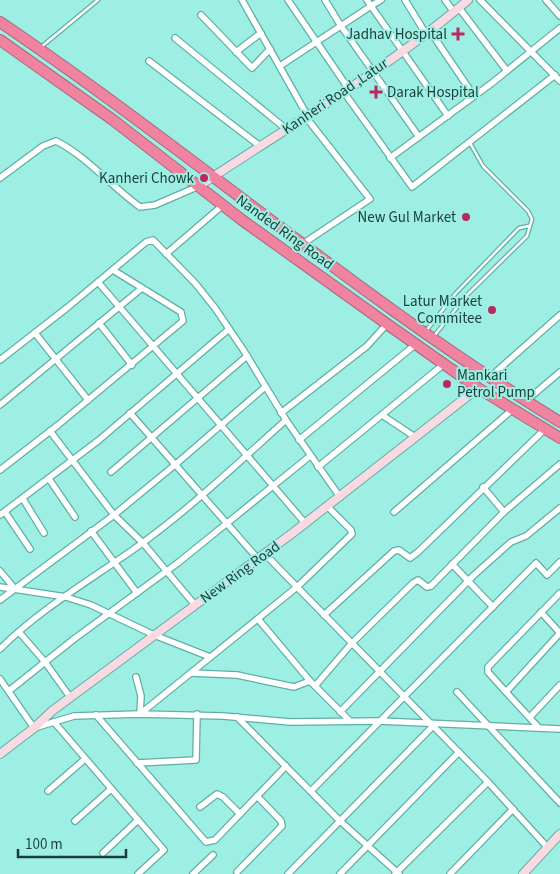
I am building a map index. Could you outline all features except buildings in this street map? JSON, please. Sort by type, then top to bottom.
[{"type":"highway","points":[[0,22],[102,93],[301,244],[428,336],[489,378],[560,422]]},
{"type":"highway","name":"Nanded Ring Road","points":[[0,40],[113,120],[223,205],[387,324],[478,388],[560,438]]},
{"type":"street","points":[[242,0],[306,116],[370,198],[301,244]]},
{"type":"street","points":[[288,0],[390,158],[412,187],[555,75]]},
{"type":"street","points":[[325,0],[340,26],[374,71],[419,137]]},
{"type":"street","points":[[280,66],[340,26],[369,3],[381,0]]},
{"type":"street","points":[[405,0],[474,96]]},
{"type":"street","points":[[445,0],[456,10],[507,71]]},
{"type":"street","name":"Kanheri Road ,Latur","points":[[198,186],[402,52],[468,0]]},
{"type":"street","points":[[480,0],[560,80]]},
{"type":"street","points":[[546,0],[560,16]]},
{"type":"street","points":[[369,3],[448,116]]},
{"type":"street","points":[[201,15],[252,68],[270,48]]},
{"type":"street","points":[[390,158],[507,71],[560,28]]},
{"type":"street","points":[[236,52],[261,33]]},
{"type":"street","points":[[175,38],[286,129]]},
{"type":"street","points":[[149,62],[260,146]]},
{"type":"street","points":[[0,178],[43,146],[56,142],[68,147],[140,207],[155,205],[198,186]]},
{"type":"street","points":[[166,254],[223,205]]},
{"type":"street","points":[[0,360],[150,240],[195,284],[247,356],[281,413],[340,496]]},
{"type":"street","points":[[0,470],[183,321],[184,317],[177,309],[113,270]]},
{"type":"street","points":[[98,282],[305,523]]},
{"type":"street","points":[[0,405],[142,288]]},
{"type":"street","points":[[489,378],[560,315]]},
{"type":"street","points":[[99,323],[132,364]]},
{"type":"street","points":[[281,413],[368,346],[387,324]]},
{"type":"street","points":[[30,548],[3,513],[73,460],[228,329]]},
{"type":"street","points":[[35,333],[88,400]]},
{"type":"street","points":[[299,440],[416,344]]},
{"type":"street","points":[[111,472],[247,356]]},
{"type":"street","points":[[318,467],[444,364]]},
{"type":"street","points":[[526,401],[560,372]]},
{"type":"street","points":[[0,600],[114,515],[221,427],[265,387]]},
{"type":"street","name":"New Ring Road","points":[[0,754],[70,697],[262,556],[478,388]]},
{"type":"street","points":[[394,512],[513,409]]},
{"type":"street","points":[[130,413],[227,524],[297,587],[430,725],[488,782],[548,848]]},
{"type":"street","points":[[382,415],[415,437]]},
{"type":"street","points":[[0,649],[19,632],[142,543],[202,494],[286,420]]},
{"type":"street","points":[[324,615],[394,551],[400,550],[408,557],[412,557],[545,429]]},
{"type":"street","points":[[50,431],[114,515],[142,543],[195,605]]},
{"type":"street","points":[[10,690],[109,612],[227,524],[310,456]]},
{"type":"street","points":[[191,673],[237,675],[294,687],[312,684],[416,580],[429,587],[504,512],[560,464]]},
{"type":"street","points":[[49,479],[75,517]]},
{"type":"street","points":[[483,488],[504,512]]},
{"type":"street","points":[[22,499],[44,532]]},
{"type":"street","points":[[140,714],[297,587],[352,534],[327,506]]},
{"type":"street","points":[[340,712],[469,580],[511,542],[526,536],[560,508]]},
{"type":"street","points":[[91,531],[136,593]]},
{"type":"street","points":[[312,790],[536,564],[547,574],[560,562]]},
{"type":"street","points":[[452,564],[493,607]]},
{"type":"street","points":[[0,571],[14,588]]},
{"type":"street","points":[[0,587],[66,597],[109,612],[154,635],[210,657]]},
{"type":"street","points":[[539,728],[488,672],[488,667],[560,593]]},
{"type":"street","points":[[506,692],[560,633],[541,612]]},
{"type":"street","points":[[258,618],[312,684],[350,721]]},
{"type":"street","points":[[19,632],[45,662],[70,697]]},
{"type":"street","points":[[136,677],[140,696],[140,714]]},
{"type":"street","points":[[0,679],[10,690],[34,728],[74,716],[140,714],[197,714],[290,722],[350,721],[560,728]]},
{"type":"street","points":[[530,717],[560,685]]},
{"type":"street","points":[[457,692],[560,803]]},
{"type":"street","points":[[137,763],[196,760],[197,714]]},
{"type":"street","points":[[96,716],[206,842],[215,840],[286,766]]},
{"type":"street","points":[[238,717],[312,790],[339,820],[397,873],[488,782]]},
{"type":"street","points":[[54,722],[164,850],[138,874]]},
{"type":"street","points":[[288,874],[430,725]]},
{"type":"street","points":[[340,874],[458,752]]},
{"type":"street","points":[[48,791],[85,759]]},
{"type":"street","points":[[75,821],[111,789]]},
{"type":"street","points":[[200,807],[217,794],[223,797],[240,814]]},
{"type":"street","points":[[237,872],[282,826],[281,821],[257,796]]},
{"type":"street","points":[[450,874],[513,809]]},
{"type":"street","points":[[103,853],[138,820]]},
{"type":"street","points":[[523,874],[560,834]]},
{"type":"street","points":[[193,874],[213,855]]},
{"type":"lane","points":[[39,48],[98,0]]},
{"type":"lane","points":[[428,336],[527,236],[532,219],[483,166],[470,143]]},
{"type":"lane","points":[[428,336],[456,293],[519,228],[529,226]]},
{"type":"place","name":"Jadhav Hospital","points":[[458,34]]},
{"type":"place","name":"Darak Hospital","points":[[376,92]]},
{"type":"place","name":"Kanheri Chowk","points":[[204,178]]},
{"type":"place","name":"New Gul Market","points":[[466,217]]},
{"type":"place","name":"Latur Market Commitee","points":[[492,310]]},
{"type":"place","name":"Mankari Petrol Pump","points":[[447,384]]}]
